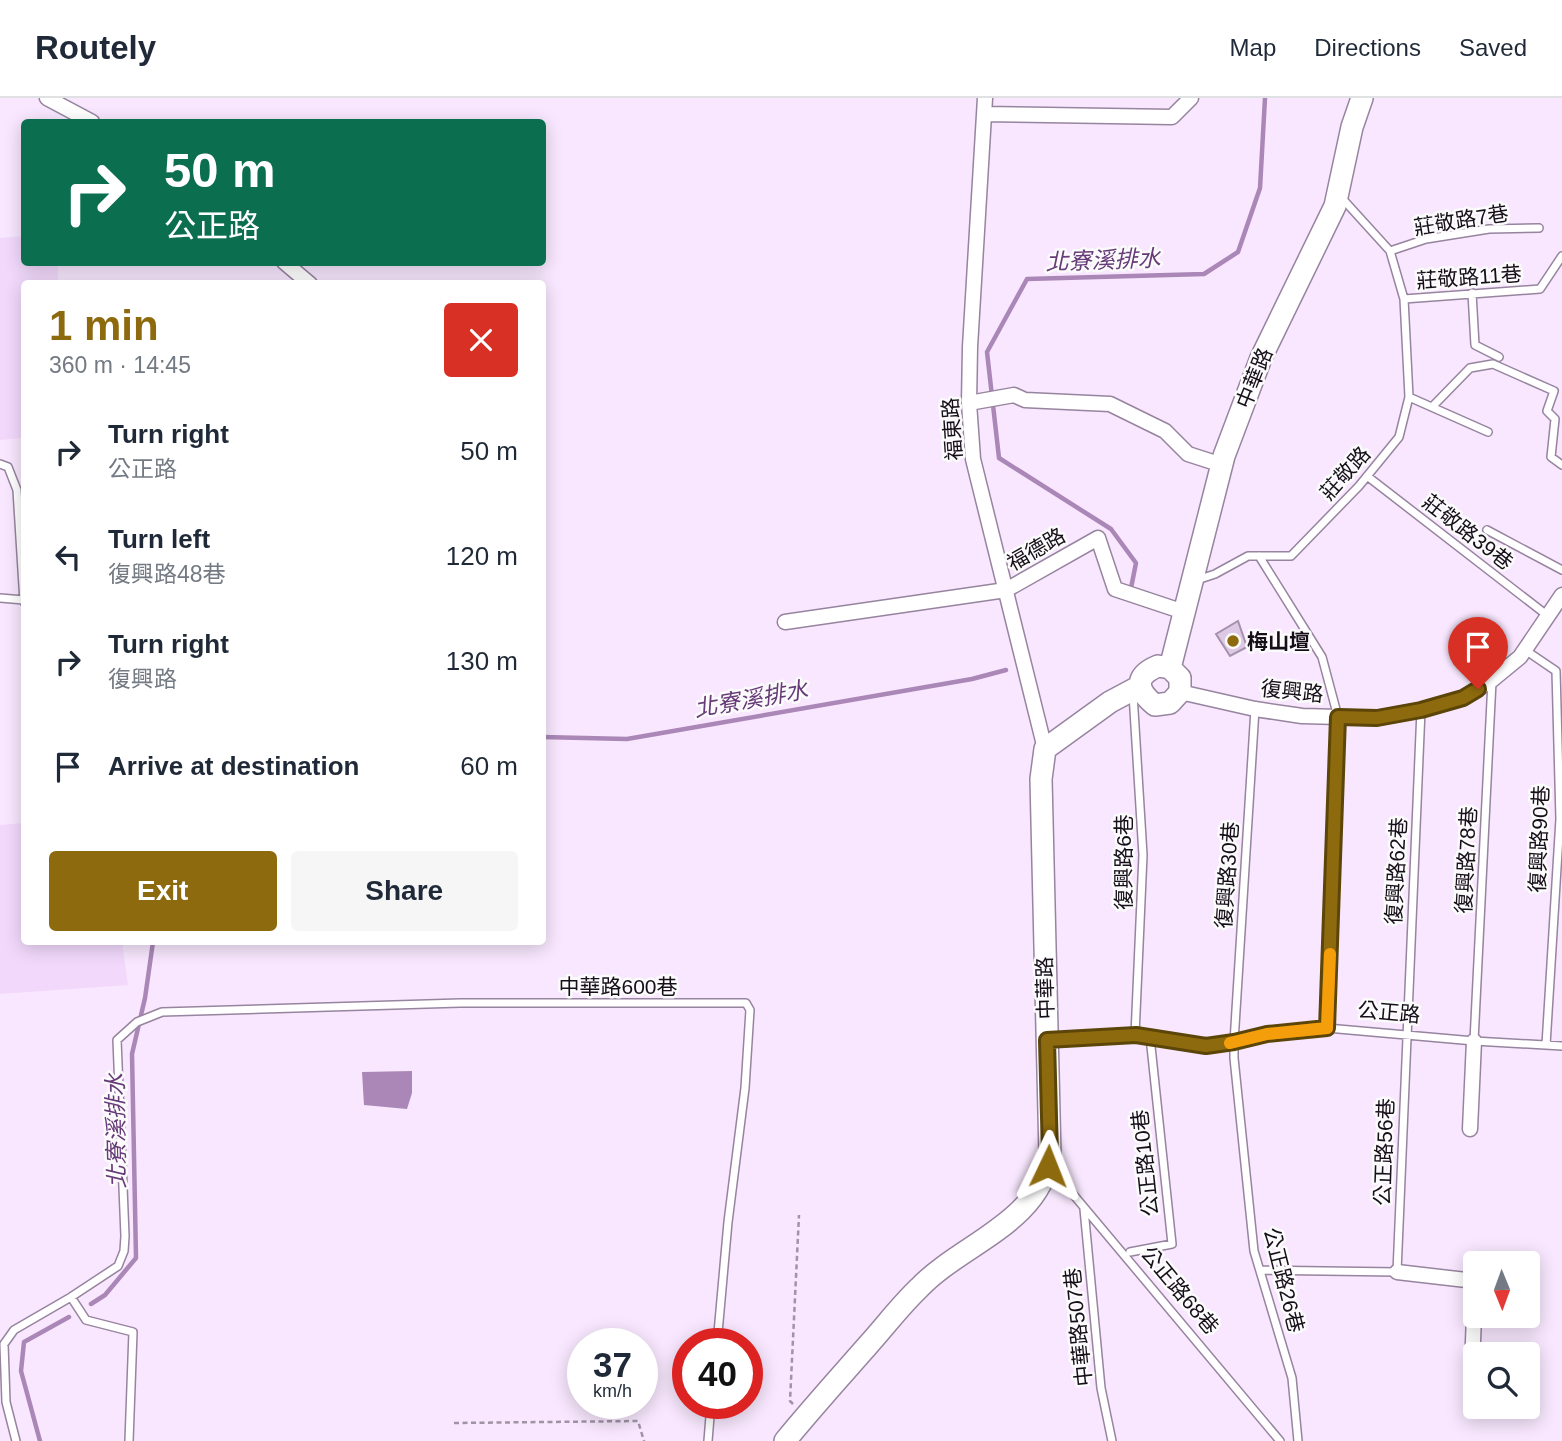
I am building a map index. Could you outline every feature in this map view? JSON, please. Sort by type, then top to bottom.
[{"type":"street","points":[[47,98],[86,119]]},
{"type":"street","name":"福東路","points":[[985,98],[970,347],[969,403],[973,459],[1045,749]]},
{"type":"street","points":[[984,114],[1172,117],[1191,98]]},
{"type":"street","name":"中華路","points":[[1170,668],[1222,466],[1261,358],[1335,206],[1352,127],[1362,98]]},
{"type":"street","points":[[289,266],[305,280]]},
{"type":"street","points":[[969,403],[1013,395],[1025,400],[1110,404],[1165,431],[1188,454],[1222,466]]},
{"type":"street","name":"福德路","points":[[785,622],[1006,590],[1098,538],[1115,589],[1184,612]]},
{"type":"street","name":"復興路","points":[[1180,692],[1255,709],[1302,716],[1377,718],[1421,710],[1463,698],[1492,680],[1520,657],[1562,595]]},
{"type":"street","points":[[1045,749],[1110,702],[1136,688],[1147,670],[1158,666],[1170,668],[1180,678],[1180,692],[1170,704],[1155,705],[1136,688]]},
{"type":"street","name":"中華路","points":[[785,1441],[919,1287],[948,1262],[1002,1227],[1035,1196],[1048,1166],[1050,1155],[1041,779],[1045,749]]},
{"type":"street","points":[[1470,1129],[1474,1041]]},
{"type":"street","points":[[1397,1272],[1463,1280]]},
{"type":"lane","points":[[1338,193],[1390,251]]},
{"type":"lane","name":"莊敬路7巷","points":[[1390,251],[1426,239],[1489,229],[1539,228]]},
{"type":"lane","name":"莊敬路","points":[[1192,582],[1215,574],[1248,556],[1291,556],[1367,476],[1399,437],[1409,397],[1404,299],[1390,251]]},
{"type":"lane","name":"莊敬路11巷","points":[[1404,299],[1540,289],[1562,256]]},
{"type":"lane","points":[[1472,293],[1475,345],[1499,357]]},
{"type":"lane","points":[[1432,407],[1470,368],[1493,364],[1554,391],[1547,411],[1555,419],[1552,457],[1562,465]]},
{"type":"lane","points":[[1409,397],[1488,432]]},
{"type":"lane","points":[[0,464],[8,467],[17,490],[21,553]]},
{"type":"lane","name":"莊敬路39巷","points":[[1367,476],[1548,616]]},
{"type":"lane","points":[[1488,530],[1562,570]]},
{"type":"lane","points":[[1259,556],[1322,657],[1338,717],[1327,1028]]},
{"type":"lane","points":[[0,597],[21,600]]},
{"type":"lane","name":"復興路90巷","points":[[1525,650],[1556,671],[1561,819],[1546,1045]]},
{"type":"lane","name":"復興路78巷","points":[[1474,1041],[1492,680]]},
{"type":"lane","name":"復興路6巷","points":[[1136,688],[1143,855],[1136,1035]]},
{"type":"lane","name":"復興路30巷","points":[[1234,1042],[1255,709]]},
{"type":"lane","name":"復興路62巷","points":[[1406,1034],[1421,710]]},
{"type":"lane","name":"中華路600巷","points":[[71,1297],[118,1266],[124,1251],[117,1040],[137,1022],[162,1012],[382,1005],[746,1003],[750,1010],[745,1088],[728,1222],[718,1328]]},
{"type":"lane","name":"公正路","points":[[1047,1040],[1136,1035],[1206,1046],[1267,1034],[1327,1028],[1562,1046]]},
{"type":"lane","name":"公正路56巷","points":[[1397,1272],[1406,1034]]},
{"type":"lane","name":"公正路10巷","points":[[1130,1252],[1172,1244],[1150,1037]]},
{"type":"lane","name":"公正路26巷","points":[[1234,1042],[1254,1251],[1292,1378],[1298,1441]]},
{"type":"lane","name":"公正路68巷","points":[[1048,1166],[1280,1441]]},
{"type":"lane","name":"中華路507巷","points":[[1084,1208],[1101,1388],[1112,1441]]},
{"type":"lane","points":[[1260,1270],[1397,1272]]},
{"type":"lane","points":[[16,1441],[6,1402],[4,1343],[14,1330],[71,1297],[86,1320],[133,1332],[129,1441]]},
{"type":"lane","points":[[708,1441],[710,1419]]},
{"type":"path","points":[[799,1215],[790,1401],[805,1417]]},
{"type":"path","points":[[454,1423],[638,1421],[644,1441]]},
{"type":"shaded area","points":[[21,236],[21,266],[58,266],[58,280],[21,280],[21,438],[0,440],[0,238]]},
{"type":"shaded area","points":[[21,823],[21,945],[122,945],[128,985],[0,994],[0,825]]},
{"type":"shaded area","points":[[412,1071],[412,1093],[407,1109],[364,1105],[362,1072]]},
{"type":"building","name":"梅山壇","points":[[1238,621],[1247,647],[1230,656],[1216,634]]},
{"type":"waterway","name":"北寮溪排水","points":[[1131,588],[1136,563],[1111,529],[999,458],[987,352],[1027,279],[1204,274],[1238,252],[1260,188],[1265,98]]},
{"type":"waterway","name":"北寮溪排水","points":[[546,737],[627,739],[972,679],[1006,670]]},
{"type":"waterway","name":"北寮溪排水","points":[[91,1304],[105,1295],[136,1258],[132,1054],[145,998],[153,945]]},
{"type":"waterway","name":"北寮溪排水","points":[[40,1441],[21,1371],[24,1342],[69,1317]]},
{"type":"slow traffic","points":[[1230,1043],[1267,1034],[1327,1028],[1330,954]]},
{"type":"place","name":"梅山壇","points":[[1233,641]]},
{"type":"route","points":[[1048,1166],[1047,1040],[1136,1035],[1206,1046],[1267,1034],[1327,1028],[1338,717],[1377,718],[1421,710],[1463,698],[1478,689]]}]
